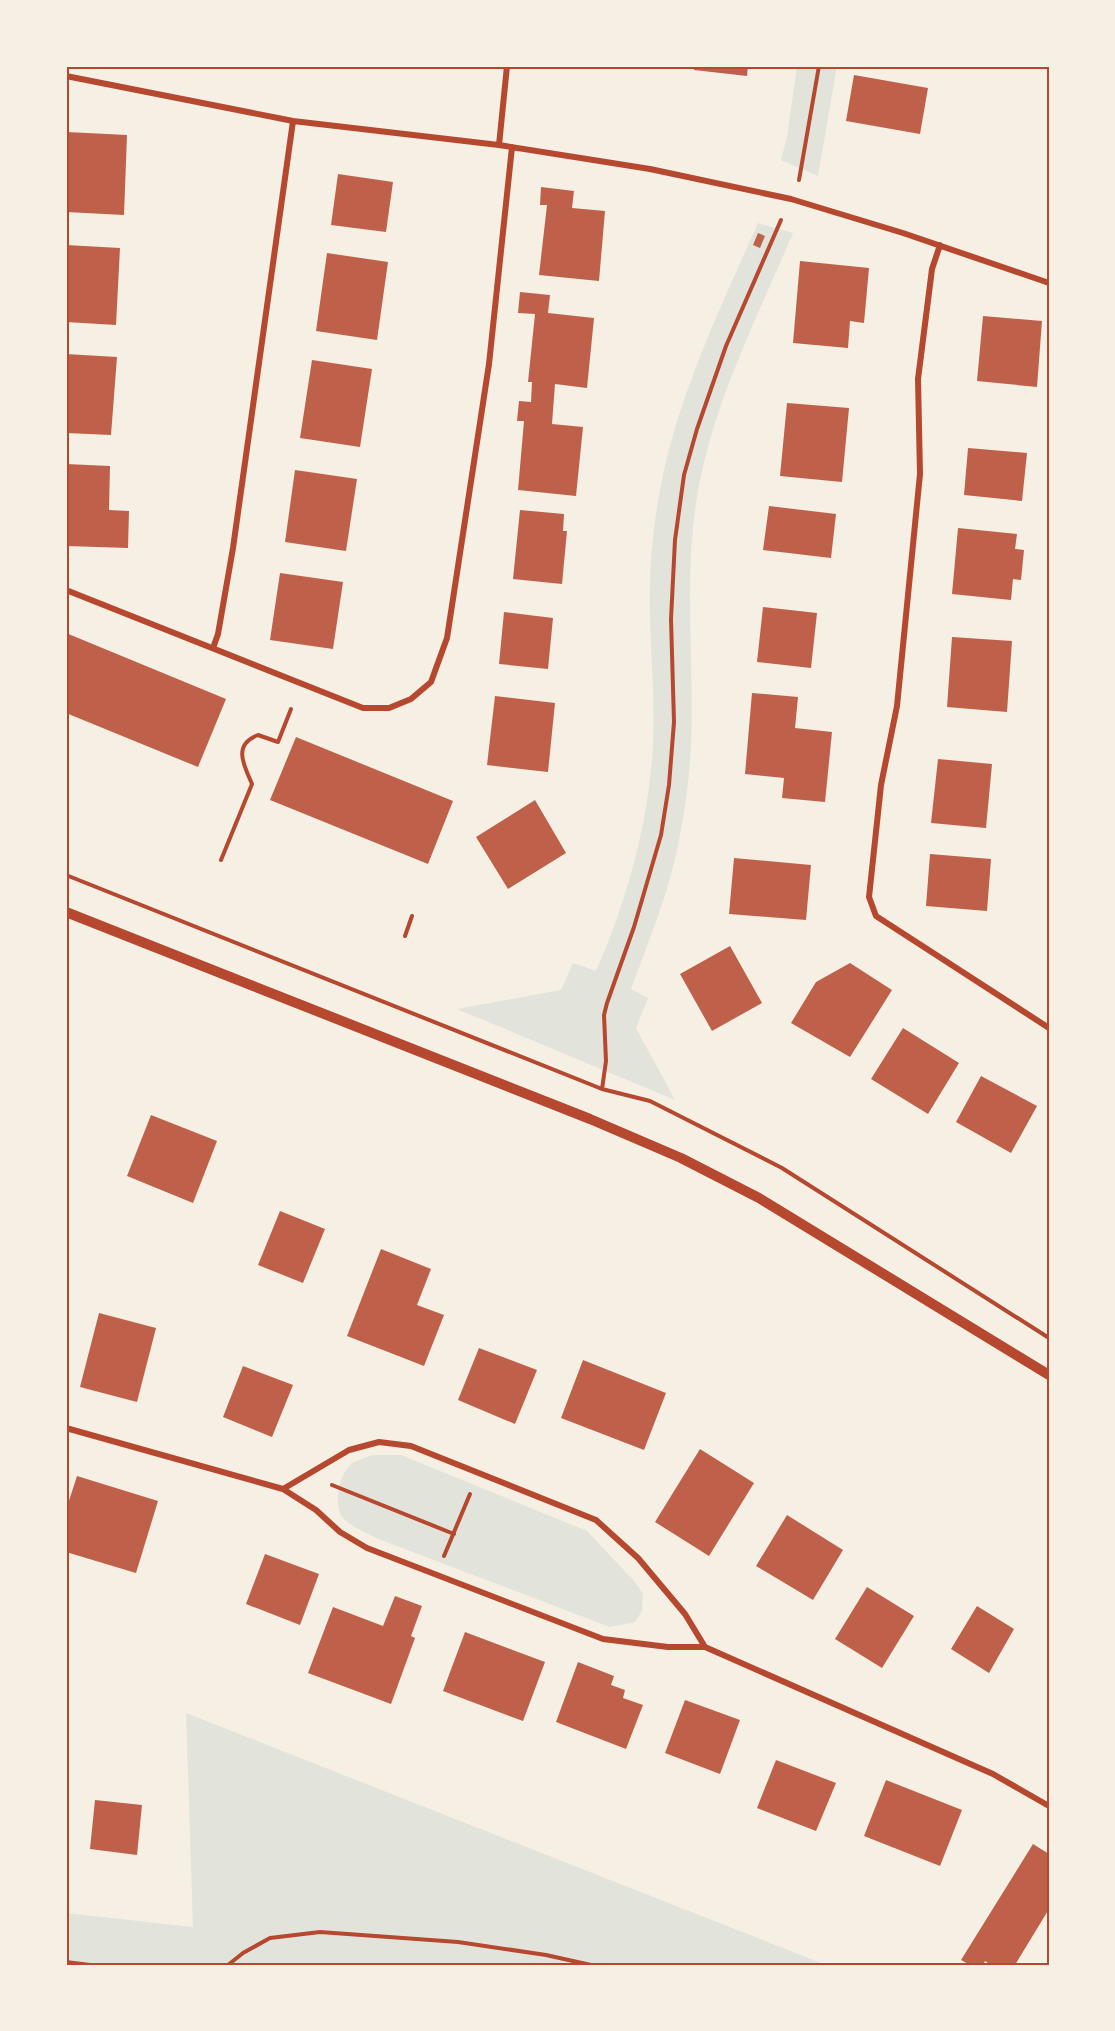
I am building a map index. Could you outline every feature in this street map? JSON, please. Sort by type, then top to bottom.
[{"type":"street","points":[[499,145],[507,66]]},
{"type":"street","points":[[66,76],[292,121],[499,145],[650,169],[792,199],[940,245],[1049,283]]},
{"type":"street","points":[[213,648],[218,634],[233,548],[292,121]]},
{"type":"street","points":[[66,590],[363,708],[389,708],[411,699],[431,682],[447,638],[488,375],[512,147]]},
{"type":"street","points":[[940,245],[932,269],[918,379],[920,474],[897,706],[880,785],[868,897],[876,916],[1049,1028]]},
{"type":"street","points":[[66,912],[579,1114],[681,1158],[759,1198],[1049,1375]]},
{"type":"street","points":[[66,1428],[284,1489],[315,1510],[340,1532],[367,1548],[603,1639],[668,1647],[705,1647],[993,1774],[1049,1806]]},
{"type":"street","points":[[284,1489],[349,1450],[379,1442],[411,1446],[596,1520],[638,1558],[685,1614],[705,1647]]},
{"type":"path","points":[[602,1089],[606,1061],[606,1009],[634,927],[661,835],[669,785],[674,722],[670,619],[675,540],[684,475],[696,429],[726,346],[800,178],[819,66]]},
{"type":"path","points":[[221,860],[252,784],[241,756],[244,745],[250,738],[258,735],[278,742],[291,709]]},
{"type":"path","points":[[405,936],[412,916]]},
{"type":"path","points":[[438,1574],[478,1472]]},
{"type":"path","points":[[309,1475],[454,1534]]},
{"type":"path","points":[[228,1965],[243,1953],[270,1938],[320,1932],[458,1942],[546,1955],[591,1965]]},
{"type":"path","points":[[66,1962],[90,1965]]},
{"type":"shaded area","points":[[797,66],[837,66],[818,176],[781,160],[787,137]]},
{"type":"shaded area","points":[[758,223],[793,233],[724,395],[704,463],[697,497],[691,559],[692,716],[688,784],[679,840],[670,877],[631,989],[648,998],[636,1028],[675,1100],[457,1009],[561,990],[573,963],[596,971],[607,944],[635,860],[651,773],[654,712],[650,576],[655,521],[664,471],[673,434],[698,362]]},
{"type":"shaded area","points":[[372,1455],[401,1455],[587,1531],[635,1582],[643,1594],[642,1611],[635,1622],[610,1627],[376,1538],[354,1527],[343,1518],[338,1505],[341,1480],[349,1466]]},
{"type":"shaded area","points":[[186,1713],[826,1965],[66,1965],[66,1913],[193,1927]]},
{"type":"building","points":[[694,66],[748,66],[747,76],[694,70]]},
{"type":"building","points":[[854,75],[928,88],[920,134],[846,121]]},
{"type":"building","points":[[67,132],[127,135],[124,215],[66,212]]},
{"type":"building","points":[[338,174],[393,182],[386,232],[331,225]]},
{"type":"building","points":[[541,187],[574,191],[572,208],[605,211],[599,281],[539,275],[547,205],[540,205]]},
{"type":"building","points":[[758,233],[765,236],[760,248],[753,245]]},
{"type":"building","points":[[66,245],[120,248],[116,325],[66,322]]},
{"type":"building","points":[[327,253],[388,262],[377,340],[316,331]]},
{"type":"building","points":[[800,261],[869,268],[864,323],[850,321],[848,348],[793,343]]},
{"type":"building","points":[[520,292],[550,295],[548,313],[594,318],[587,388],[555,384],[552,424],[583,427],[576,496],[518,490],[524,421],[517,421],[519,401],[531,402],[532,382],[528,382],[535,314],[518,313]]},
{"type":"building","points":[[983,316],[1042,321],[1037,387],[977,381]]},
{"type":"building","points":[[66,354],[117,357],[111,435],[66,433]]},
{"type":"building","points":[[312,360],[372,369],[360,447],[300,438]]},
{"type":"building","points":[[787,403],[849,408],[842,482],[780,476]]},
{"type":"building","points":[[968,448],[1027,453],[1022,501],[964,495]]},
{"type":"building","points":[[66,464],[110,466],[109,510],[129,511],[128,548],[66,546]]},
{"type":"building","points":[[295,470],[357,479],[346,551],[285,542]]},
{"type":"building","points":[[769,506],[836,514],[831,558],[763,550]]},
{"type":"building","points":[[520,510],[564,514],[563,531],[567,531],[562,584],[513,579]]},
{"type":"building","points":[[958,528],[1017,534],[1015,549],[1024,550],[1021,580],[1013,579],[1011,600],[952,594]]},
{"type":"building","points":[[280,573],[343,582],[333,649],[270,640]]},
{"type":"building","points":[[763,607],[817,613],[811,668],[757,662]]},
{"type":"building","points":[[504,612],[553,618],[548,669],[499,664]]},
{"type":"building","points":[[66,633],[226,699],[198,767],[66,713]]},
{"type":"building","points":[[952,637],[1012,641],[1007,712],[947,707]]},
{"type":"building","points":[[752,693],[798,697],[795,728],[832,732],[825,802],[782,798],[784,778],[745,774]]},
{"type":"building","points":[[495,696],[555,703],[548,772],[487,765]]},
{"type":"building","points":[[296,737],[453,801],[428,864],[270,800]]},
{"type":"building","points":[[938,759],[992,764],[986,828],[931,823]]},
{"type":"building","points":[[535,800],[566,853],[508,889],[476,837]]},
{"type":"building","points":[[930,854],[991,859],[987,911],[926,906]]},
{"type":"building","points":[[734,858],[811,865],[806,920],[729,914]]},
{"type":"building","points":[[730,946],[762,1003],[712,1031],[680,974]]},
{"type":"building","points":[[850,963],[892,990],[850,1057],[791,1023],[816,982]]},
{"type":"building","points":[[903,1028],[959,1063],[928,1114],[871,1079]]},
{"type":"building","points":[[981,1076],[1037,1106],[1011,1153],[956,1122]]},
{"type":"building","points":[[151,1115],[217,1141],[193,1203],[127,1176]]},
{"type":"building","points":[[280,1211],[325,1229],[303,1283],[258,1265]]},
{"type":"building","points":[[381,1249],[431,1269],[417,1305],[444,1315],[424,1366],[347,1336]]},
{"type":"building","points":[[99,1313],[156,1328],[137,1402],[80,1387]]},
{"type":"building","points":[[479,1348],[537,1370],[515,1424],[458,1400]]},
{"type":"building","points":[[583,1360],[666,1393],[644,1450],[561,1418]]},
{"type":"building","points":[[243,1366],[293,1385],[272,1437],[223,1417]]},
{"type":"building","points":[[700,1449],[754,1483],[709,1556],[655,1522]]},
{"type":"building","points":[[77,1476],[158,1501],[136,1573],[66,1552],[66,1510]]},
{"type":"building","points":[[787,1515],[843,1550],[813,1600],[756,1566]]},
{"type":"building","points":[[265,1554],[319,1574],[300,1625],[246,1604]]},
{"type":"building","points":[[867,1587],[914,1616],[882,1668],[835,1639]]},
{"type":"building","points":[[395,1596],[422,1606],[411,1636],[415,1638],[391,1704],[308,1673],[333,1607],[383,1626]]},
{"type":"building","points":[[977,1606],[1014,1629],[989,1673],[951,1649]]},
{"type":"building","points":[[465,1632],[545,1662],[523,1721],[443,1691]]},
{"type":"building","points":[[578,1662],[614,1676],[611,1685],[625,1690],[623,1698],[643,1705],[626,1749],[556,1722]]},
{"type":"building","points":[[685,1700],[740,1720],[720,1774],[665,1753]]},
{"type":"building","points":[[776,1760],[836,1783],[816,1831],[757,1808]]},
{"type":"building","points":[[886,1780],[962,1810],[940,1866],[864,1836]]},
{"type":"building","points":[[95,1800],[142,1805],[137,1855],[90,1849]]},
{"type":"building","points":[[1033,1844],[1049,1854],[1049,1909],[1015,1965],[991,1965],[985,1961],[983,1965],[970,1965],[961,1960]]}]
